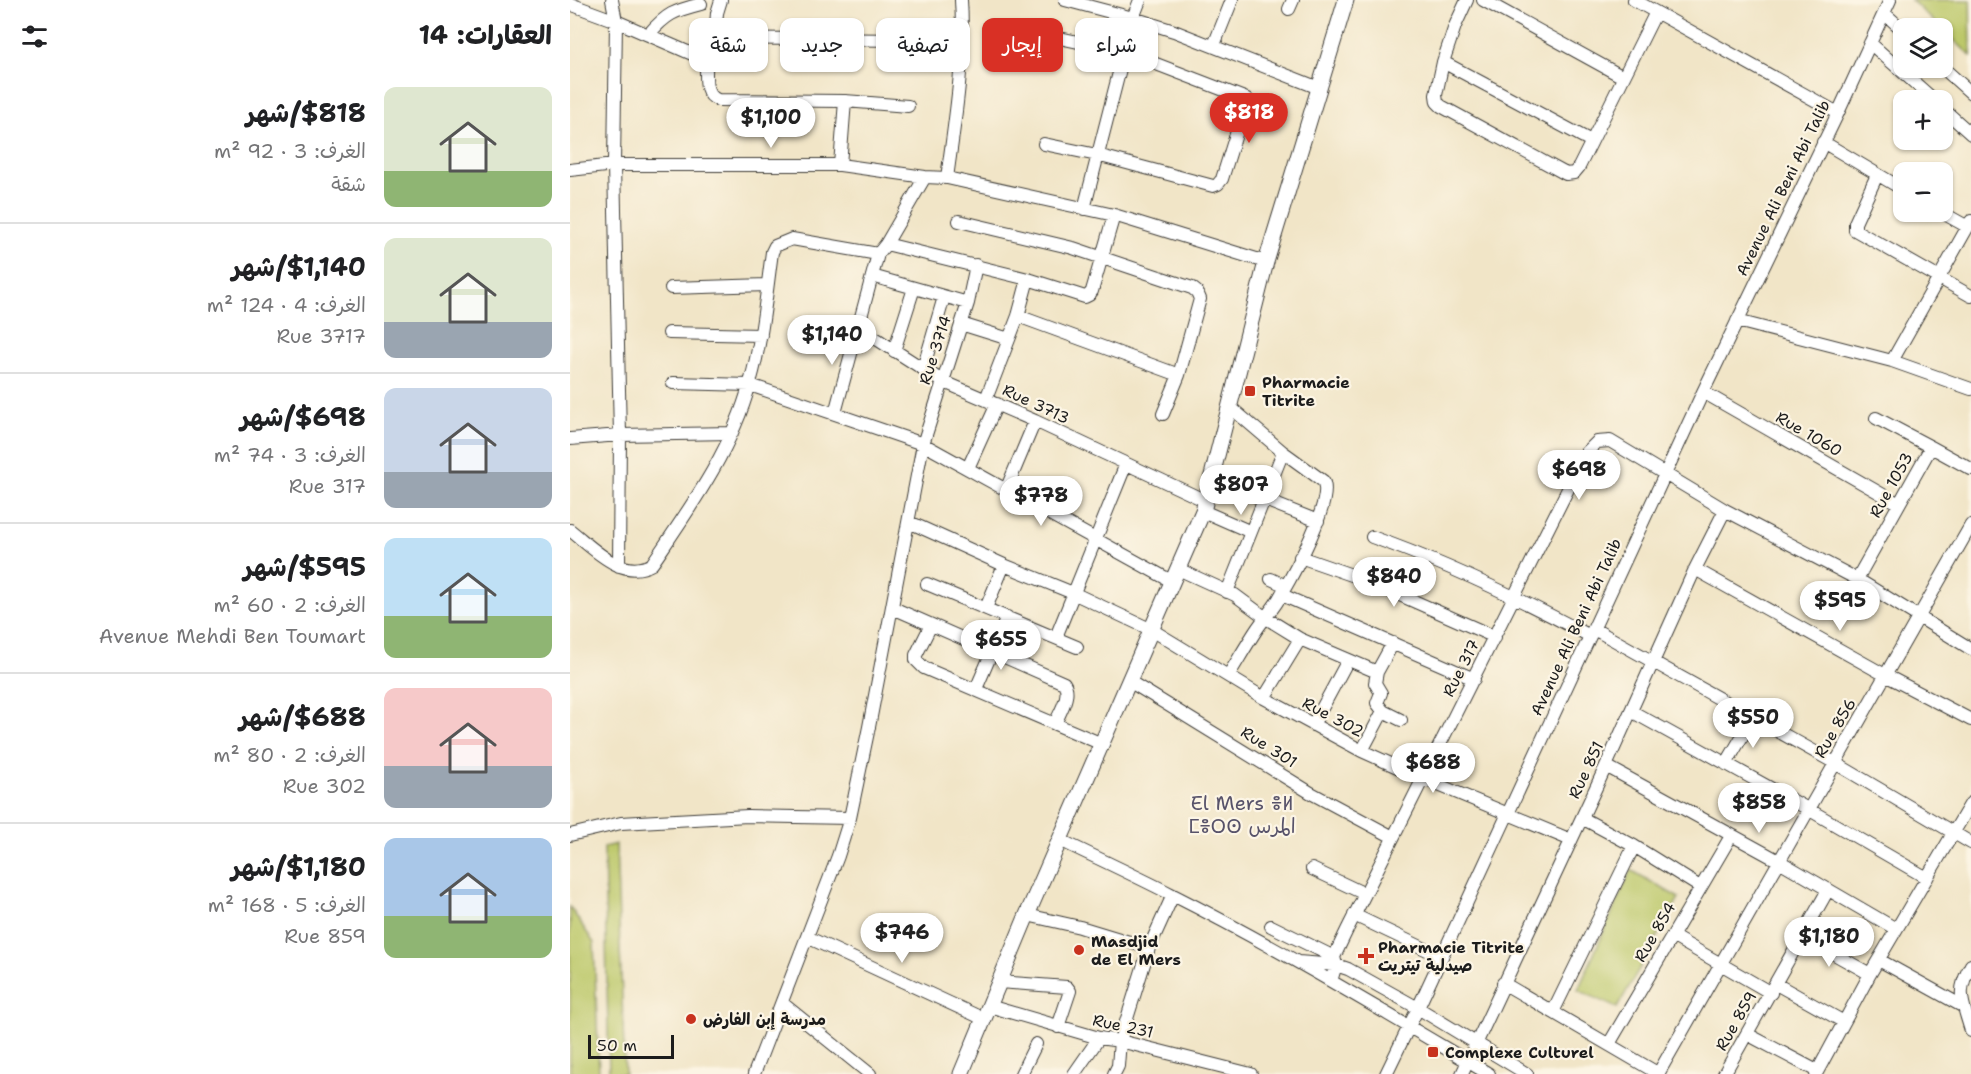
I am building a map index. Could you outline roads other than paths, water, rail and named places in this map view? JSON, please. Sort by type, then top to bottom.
[{"type":"street","points":[[612,0],[616,21],[614,165],[620,435],[619,566]]},
{"type":"street","points":[[717,18],[722,0]]},
{"type":"street","points":[[947,178],[960,78],[963,30],[961,0]]},
{"type":"street","points":[[1065,0],[1133,18],[1140,0]]},
{"type":"street","points":[[1215,45],[1232,0]]},
{"type":"street","points":[[961,1074],[1204,506],[1266,262],[1346,0]]},
{"type":"street","points":[[1467,0],[1455,26],[1443,62],[1436,95],[1438,104],[1562,172],[1570,174],[1576,170],[1656,12]]},
{"type":"street","points":[[1483,0],[1623,77]]},
{"type":"street","points":[[1634,0],[1838,113]]},
{"type":"street","name":"Avenue Ali Beni Abi Talib","points":[[1386,1074],[1703,392],[1890,0]]},
{"type":"street","points":[[570,4],[689,53]]},
{"type":"street","points":[[648,35],[674,11],[701,4]]},
{"type":"street","points":[[1884,13],[1893,21]]},
{"type":"street","points":[[1158,26],[1215,45],[1319,88]]},
{"type":"street","points":[[768,39],[876,40]]},
{"type":"street","points":[[1870,43],[1923,90]]},
{"type":"street","points":[[1443,62],[1591,141]]},
{"type":"street","points":[[1044,144],[1096,155],[1200,184],[1213,186],[1218,184],[1222,179],[1247,99],[1158,65]]},
{"type":"street","points":[[706,72],[707,91],[711,98],[718,100],[845,101],[908,106]]},
{"type":"street","points":[[1084,209],[1096,155],[1119,72]]},
{"type":"street","points":[[1953,77],[1971,93]]},
{"type":"street","points":[[840,165],[845,101]]},
{"type":"street","points":[[1953,118],[1971,134]]},
{"type":"street","points":[[1823,142],[1893,184]]},
{"type":"street","points":[[570,170],[614,165],[840,165],[947,178],[1114,215],[1266,262]]},
{"type":"street","points":[[1877,175],[1855,223],[1856,230],[1971,296]]},
{"type":"street","points":[[835,413],[878,254],[925,177]]},
{"type":"street","points":[[886,244],[1028,279],[1084,297],[1092,291],[1114,215]]},
{"type":"street","points":[[1892,361],[1969,224],[1953,217]]},
{"type":"street","points":[[959,221],[1103,256],[1192,288],[1197,292],[1200,299],[1179,375],[1163,414]]},
{"type":"street","points":[[570,531],[619,566],[632,570],[643,569],[652,564],[701,491],[732,433],[750,385],[762,335],[767,285],[775,246],[792,239],[878,254]]},
{"type":"street","name":"Rue 3714","points":[[754,1074],[838,856],[850,818],[923,444],[968,303],[976,266]]},
{"type":"street","points":[[872,276],[968,303]]},
{"type":"street","points":[[968,468],[992,401],[1028,279]]},
{"type":"street","points":[[671,288],[767,285]]},
{"type":"street","points":[[894,351],[914,288]]},
{"type":"street","points":[[923,369],[944,297]]},
{"type":"street","points":[[1017,316],[1179,375]]},
{"type":"street","points":[[1737,321],[1892,361],[1971,389]]},
{"type":"street","points":[[961,324],[1009,339]]},
{"type":"street","name":"Rue 3713","points":[[858,327],[942,381],[992,401],[1126,464],[1251,532]]},
{"type":"street","points":[[669,333],[762,335]]},
{"type":"street","points":[[673,383],[750,385],[923,444],[1096,540],[1175,576],[1235,595],[1300,639],[1377,672]]},
{"type":"street","name":"Rue 1060","points":[[1703,392],[1899,504]]},
{"type":"street","points":[[1228,676],[1284,590],[1310,542],[1326,488],[1325,484],[1229,406]]},
{"type":"street","points":[[1875,418],[1931,447]]},
{"type":"street","points":[[1006,490],[1035,421]]},
{"type":"street","points":[[570,439],[620,435],[732,433]]},
{"type":"street","name":"Rue 317","points":[[1330,981],[1335,961],[1354,915],[1496,637],[1513,595],[1586,453],[1597,442],[1610,441],[1725,510],[1857,579],[1971,649]]},
{"type":"street","name":"Rue 1053","points":[[1857,579],[1931,447],[1971,470]]},
{"type":"street","points":[[1227,592],[1283,452]]},
{"type":"street","points":[[1056,637],[1126,464]]},
{"type":"street","points":[[1212,479],[1318,521]]},
{"type":"street","name":"Rue 851","points":[[1462,1074],[1695,569],[1725,510]]},
{"type":"street","name":"Rue 302","points":[[909,522],[1152,630],[1264,699],[1362,751],[1571,840]]},
{"type":"street","name":"Rue 856","points":[[1658,1074],[1808,808],[1967,539],[1971,525]]},
{"type":"street","points":[[1372,537],[1458,570],[1654,662],[1835,763],[1971,843]]},
{"type":"street","points":[[1300,557],[1366,580],[1496,637]]},
{"type":"street","points":[[986,608],[1004,566]]},
{"type":"street","points":[[1695,569],[1971,720]]},
{"type":"street","points":[[1271,579],[1284,590],[1474,680]]},
{"type":"street","points":[[927,584],[1077,647]]},
{"type":"street","points":[[892,608],[1064,683],[1067,686],[1067,693],[1055,724]]},
{"type":"street","points":[[976,689],[1007,617]]},
{"type":"street","points":[[931,625],[916,655],[916,660],[924,668],[1102,744]]},
{"type":"street","points":[[1264,699],[1300,639]]},
{"type":"street","points":[[1393,643],[1377,672],[1375,683],[1381,693],[1377,704],[1383,711],[1401,720]]},
{"type":"street","points":[[1314,725],[1348,660]]},
{"type":"street","name":"Rue 301","points":[[1130,681],[1311,793],[1394,837]]},
{"type":"street","points":[[1362,751],[1383,711]]},
{"type":"street","points":[[1631,711],[1808,808],[1927,878]]},
{"type":"street","points":[[1726,764],[1753,718]]},
{"type":"street","points":[[1606,765],[1896,929]]},
{"type":"street","points":[[1747,1034],[1816,1073],[1870,974],[1971,803]]},
{"type":"street","points":[[570,835],[621,823],[748,816],[850,818]]},
{"type":"street","points":[[1581,818],[1634,846],[1700,887]]},
{"type":"street","name":"Rue 854","points":[[1609,1044],[1731,836]]},
{"type":"street","points":[[1060,840],[1173,895],[1297,962],[1489,1074]]},
{"type":"street","points":[[1553,1012],[1634,846]]},
{"type":"street","points":[[1312,869],[1365,894]]},
{"type":"street","name":"Rue 859","points":[[1724,1074],[1828,890]]},
{"type":"street","points":[[1114,1074],[1118,1066],[1120,1041],[1149,948],[1173,895]]},
{"type":"street","points":[[1028,915],[1149,948]]},
{"type":"street","points":[[1354,915],[1442,957]]},
{"type":"street","points":[[1271,926],[1418,1008],[1527,1074]]},
{"type":"street","points":[[1672,936],[1720,965],[1844,1022]]},
{"type":"street","points":[[1802,936],[1870,974]]},
{"type":"street","name":"Rue 231","points":[[807,937],[987,1013],[1120,1041],[1251,1074]]},
{"type":"street","points":[[1879,960],[1964,1006]]},
{"type":"street","points":[[1297,962],[1335,961]]},
{"type":"street","points":[[1971,965],[1961,987],[1971,1031]]},
{"type":"street","points":[[999,982],[1067,987],[1070,992],[1058,1027]]},
{"type":"street","points":[[1503,983],[1658,1074]]},
{"type":"street","points":[[782,1003],[870,1074]]},
{"type":"street","points":[[1074,1074],[1099,1038]]},
{"type":"street","points":[[1021,1074],[1036,1044]]},
{"type":"place","name":"Pharmacie Titrite","points":[[1250,391]]},
{"type":"place","name":"Masdjid de El Mers","points":[[1079,950]]},
{"type":"place","name":"Pharmacie Titrite صيدلية تيتريت","points":[[1366,956]]},
{"type":"place","name":"مدرسة إبن الفارض","points":[[691,1019]]},
{"type":"place","name":"Complexe Culturel","points":[[1433,1052]]},
{"type":"district","name":"El Mers ⴻⵍ ⵎⴻⵔⵙ المرس","points":[[1242,814]]}]
